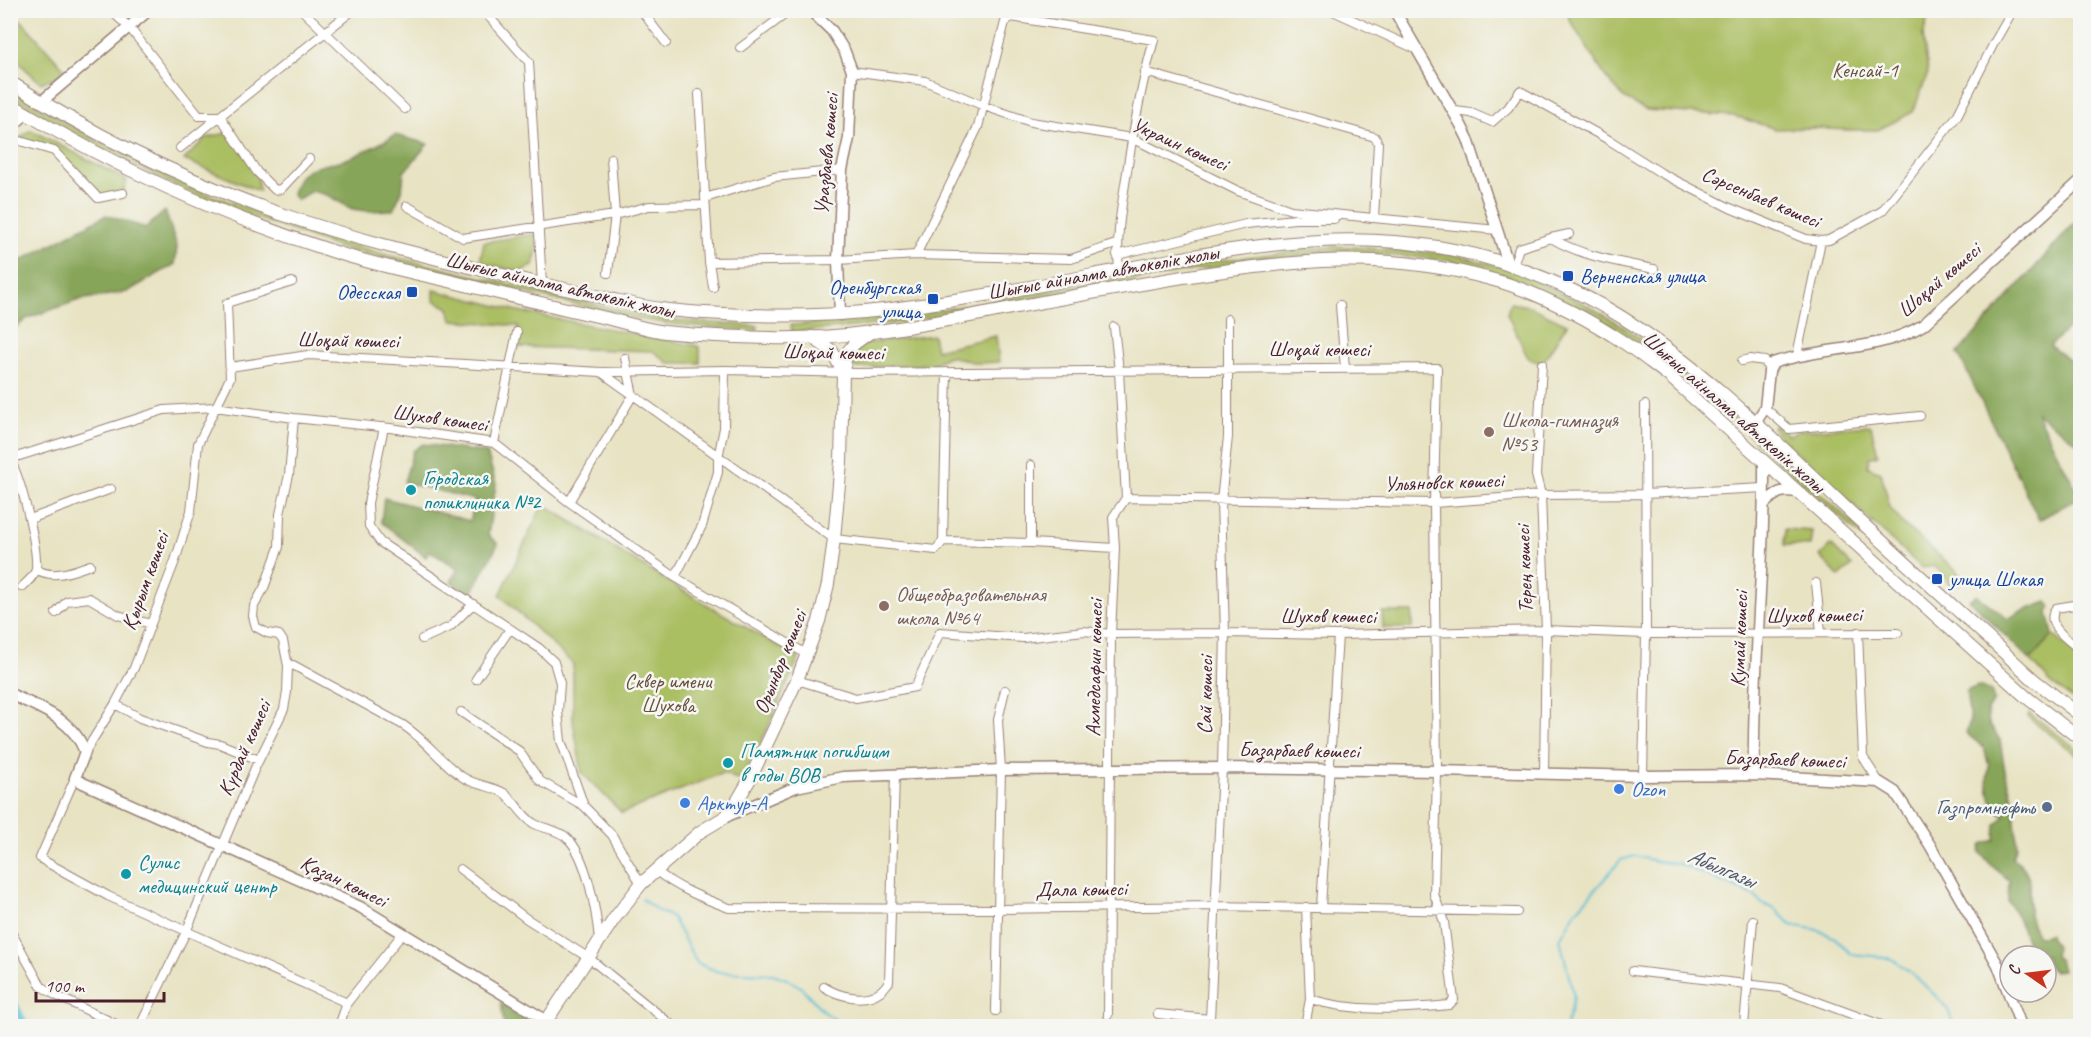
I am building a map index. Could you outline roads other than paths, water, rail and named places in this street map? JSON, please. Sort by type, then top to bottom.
[{"type":"main road","name":"Шығыс айналма автокөлік жолы","points":[[10,82],[41,102],[162,165],[281,214],[398,250],[661,309],[766,317],[840,315],[978,295],[1220,251],[1288,242],[1347,239],[1394,240],[1441,246],[1510,265],[1546,279],[1620,316],[1680,359],[1755,423],[2034,680],[2080,715]]},
{"type":"main road","name":"Шығыс айналма автокөлік жолы","points":[[10,104],[113,163],[200,203],[339,253],[665,332],[772,338],[872,331],[1121,287],[1289,262],[1341,259],[1382,260],[1438,266],[1497,280],[1549,302],[1612,334],[1669,376],[2025,696],[2080,739]]},
{"type":"main road","points":[[843,372],[846,354],[854,344],[872,331]]},
{"type":"main road","points":[[812,337],[832,351],[843,372]]},
{"type":"main road","name":"Орынбор көшесі","points":[[547,1025],[599,941],[641,884],[700,832],[725,817],[732,810],[750,779],[798,680],[825,600],[834,540],[841,462],[843,372]]},
{"type":"street","points":[[111,10],[129,27],[199,116],[220,116]]},
{"type":"street","points":[[41,102],[149,10]]},
{"type":"street","points":[[302,10],[405,109]]},
{"type":"street","points":[[180,148],[353,10]]},
{"type":"street","points":[[483,10],[529,62],[542,284]]},
{"type":"street","points":[[641,10],[666,43]]},
{"type":"street","points":[[740,48],[791,10]]},
{"type":"street","name":"Уразбаева көшесі","points":[[810,10],[832,31],[845,52],[852,70],[849,138],[842,170],[838,260],[840,315]]},
{"type":"street","points":[[1331,10],[1419,51]]},
{"type":"street","points":[[1394,10],[1455,111],[1468,139],[1510,265]]},
{"type":"street","name":"Сәрсенбаев көшесі","points":[[1455,111],[1471,113],[1492,122],[1508,108],[1520,91],[1609,140],[1662,173],[1720,203],[1806,239],[1821,242],[1829,240],[1882,211],[1957,116],[2013,10]]},
{"type":"street","points":[[916,255],[978,127],[1005,22],[1011,17],[1154,40],[1132,138],[1116,244],[1119,270]]},
{"type":"street","name":"Украин көшесі","points":[[852,70],[925,81],[984,106],[1031,122],[1132,138],[1238,191],[1291,210],[1497,230]]},
{"type":"street","points":[[1117,255],[1246,224],[1295,219],[1374,218],[1378,143],[1375,137],[1145,72]]},
{"type":"street","points":[[699,94],[708,262],[714,287]]},
{"type":"street","points":[[10,128],[27,113]]},
{"type":"street","points":[[220,116],[257,172],[275,190],[282,189],[309,159]]},
{"type":"street","points":[[10,138],[54,151],[98,198],[123,193]]},
{"type":"street","points":[[608,273],[615,215],[611,158]]},
{"type":"street","points":[[407,206],[463,238],[615,215],[649,206],[705,202],[774,177],[842,170]]},
{"type":"street","name":"Шоқай көшесі","points":[[1797,355],[1888,341],[1907,335],[1923,325],[2080,180]]},
{"type":"street","points":[[1510,265],[1519,248],[1569,234]]},
{"type":"street","points":[[1551,238],[1587,255],[1654,269]]},
{"type":"street","points":[[1755,423],[1765,408],[1769,371],[1773,363],[1797,355],[1821,242]]},
{"type":"street","points":[[708,262],[838,260],[916,255],[1071,259],[1116,244]]},
{"type":"street","name":"Қырым көшесі","points":[[186,932],[108,896],[40,858],[85,752],[134,668],[191,511],[198,444],[230,378],[228,303],[292,282]]},
{"type":"street","points":[[1340,305],[1345,369]]},
{"type":"street","name":"Сай көшесі","points":[[1158,1014],[1210,1019],[1222,768],[1225,633],[1221,501],[1228,437],[1228,320]]},
{"type":"street","name":"Ахмедсафин көшесі","points":[[1108,1015],[1111,634],[1115,548],[1113,517],[1126,498],[1119,371],[1114,327]]},
{"type":"street","points":[[494,443],[517,332]]},
{"type":"street","name":"Шоқай көшесі","points":[[230,367],[308,355],[601,372],[1437,368],[1434,503]]},
{"type":"street","points":[[569,502],[633,395],[625,358]]},
{"type":"street","points":[[1742,361],[1750,359],[1765,361],[1769,371]]},
{"type":"street","name":"Терең көшесі","points":[[1542,364],[1536,475],[1541,495],[1546,630],[1544,773]]},
{"type":"street","points":[[675,577],[702,526],[718,472],[718,458],[724,428],[725,370]]},
{"type":"street","points":[[601,372],[834,540],[936,550],[943,541],[947,372]]},
{"type":"street","points":[[1643,776],[1646,634],[1645,405]]},
{"type":"street","name":"Шухов көшесі","points":[[11,460],[164,410],[215,407],[494,443],[569,502],[675,577],[808,655]]},
{"type":"street","points":[[1765,408],[1789,429],[1920,416]]},
{"type":"street","name":"Күрдай көшесі","points":[[140,1026],[186,932],[221,846],[284,709],[288,666],[283,641],[279,635],[267,633],[256,627],[253,616],[254,606],[264,588],[279,547],[280,514],[289,475],[294,418]]},
{"type":"street","points":[[384,428],[368,503],[369,526],[380,542],[510,628],[539,648],[554,662],[560,683],[558,712],[561,741],[584,806]]},
{"type":"street","points":[[11,460],[30,519],[36,569],[30,580],[22,587]]},
{"type":"street","name":"Кумай көшесі","points":[[1754,775],[1764,461]]},
{"type":"street","points":[[1030,543],[1031,465]]},
{"type":"street","name":"Ульяновск көшесі","points":[[1126,498],[1434,503],[1541,495],[1645,494],[1764,488]]},
{"type":"street","points":[[30,519],[111,489]]},
{"type":"street","points":[[1764,504],[1777,492],[1783,490],[1799,492]]},
{"type":"street","points":[[1310,999],[1324,1004],[1393,1009],[1449,1005],[1454,1000],[1444,921],[1434,894],[1437,633],[1434,503]]},
{"type":"street","points":[[943,541],[1115,548]]},
{"type":"street","points":[[36,569],[44,574],[51,574],[73,571],[90,565]]},
{"type":"street","points":[[1816,583],[1821,632]]},
{"type":"street","points":[[56,613],[67,601],[89,598],[118,615],[151,624]]},
{"type":"street","points":[[422,639],[450,627],[473,604]]},
{"type":"street","points":[[2080,604],[2056,608],[2052,618],[2059,631],[2080,650]]},
{"type":"street","points":[[476,679],[510,628]]},
{"type":"street","name":"Шухов көшесі","points":[[798,680],[856,698],[915,687],[940,633],[1023,638],[1084,631],[1111,634],[1338,635],[1546,630],[1646,634],[1898,633]]},
{"type":"street","points":[[1858,632],[1863,757],[1879,782],[1895,792],[1936,855],[1998,965],[2020,1026]]},
{"type":"street","points":[[1321,907],[1338,635]]},
{"type":"street","points":[[288,666],[292,665],[403,725],[419,735],[462,777],[504,794],[532,822],[567,838],[575,849],[596,908],[599,941]]},
{"type":"street","points":[[996,1011],[1000,770],[998,720],[1005,690]]},
{"type":"street","points":[[10,694],[64,722],[76,734],[85,752]]},
{"type":"street","points":[[115,704],[140,718],[208,742],[220,744],[259,760]]},
{"type":"street","points":[[461,712],[519,751],[540,781],[584,806],[612,835],[641,884]]},
{"type":"street","name":"Базарбаев көшесі","points":[[725,817],[796,787],[843,777],[1000,770],[1222,768],[1643,776],[1754,775],[1879,782]]},
{"type":"street","points":[[824,987],[845,996],[866,997],[878,993],[890,982],[895,774]]},
{"type":"street","name":"Қазан көшесі","points":[[75,778],[93,789],[360,907],[547,1025]]},
{"type":"street","points":[[460,869],[527,919],[589,958],[673,1026]]},
{"type":"street","name":"Дала көшесі","points":[[655,870],[668,881],[692,895],[729,908],[998,909],[1215,906],[1517,912]]},
{"type":"street","points":[[1305,1026],[1310,999],[1306,907]]},
{"type":"street","points":[[1744,1026],[1753,920]]},
{"type":"street","points":[[10,930],[41,986],[120,1026]]},
{"type":"street","points":[[186,932],[346,1003]]},
{"type":"street","points":[[339,1026],[346,1003],[404,933]]},
{"type":"street","points":[[1633,971],[1780,988],[1884,1026]]},
{"type":"waterway","name":"Абылгазы","points":[[1566,1026],[1574,997],[1560,939],[1576,911],[1621,860],[1635,856],[1680,864],[1754,895],[1761,903],[1775,909],[1791,925],[1818,930],[1835,938],[1851,954],[1894,960],[1915,976],[1947,1007],[1954,1026]]},
{"type":"waterway","name":"Абылгазы","points":[[642,899],[658,911],[672,917],[697,963],[719,972],[773,974],[789,980],[802,988],[823,1011],[844,1026]]},
{"type":"waterway","points":[[10,1003],[21,1026]]},
{"type":"place","name":"Верненская улица","points":[[1568,276]]},
{"type":"place","name":"Одесская","points":[[412,292]]},
{"type":"place","name":"Оренбургская улица","points":[[933,299]]},
{"type":"place","name":"Школа-гимназия №53","points":[[1489,432]]},
{"type":"place","name":"Городская поликлиника №2","points":[[411,490]]},
{"type":"place","name":"улица Шокая","points":[[1937,579]]},
{"type":"place","name":"Общеобразовательная школа №64","points":[[884,606]]},
{"type":"place","name":"Памятник погибшим в годы ВОВ","points":[[728,763]]},
{"type":"place","name":"Ozon","points":[[1619,789]]},
{"type":"place","name":"Арктур-А","points":[[685,803]]},
{"type":"place","name":"Газпромнефть","points":[[2047,807]]},
{"type":"place","name":"Сулис медицинский центр","points":[[126,874]]},
{"type":"park label","name":"Кенсай-1","points":[[1865,70]]},
{"type":"park label","name":"Сквер имени Шухова","points":[[668,693]]}]
